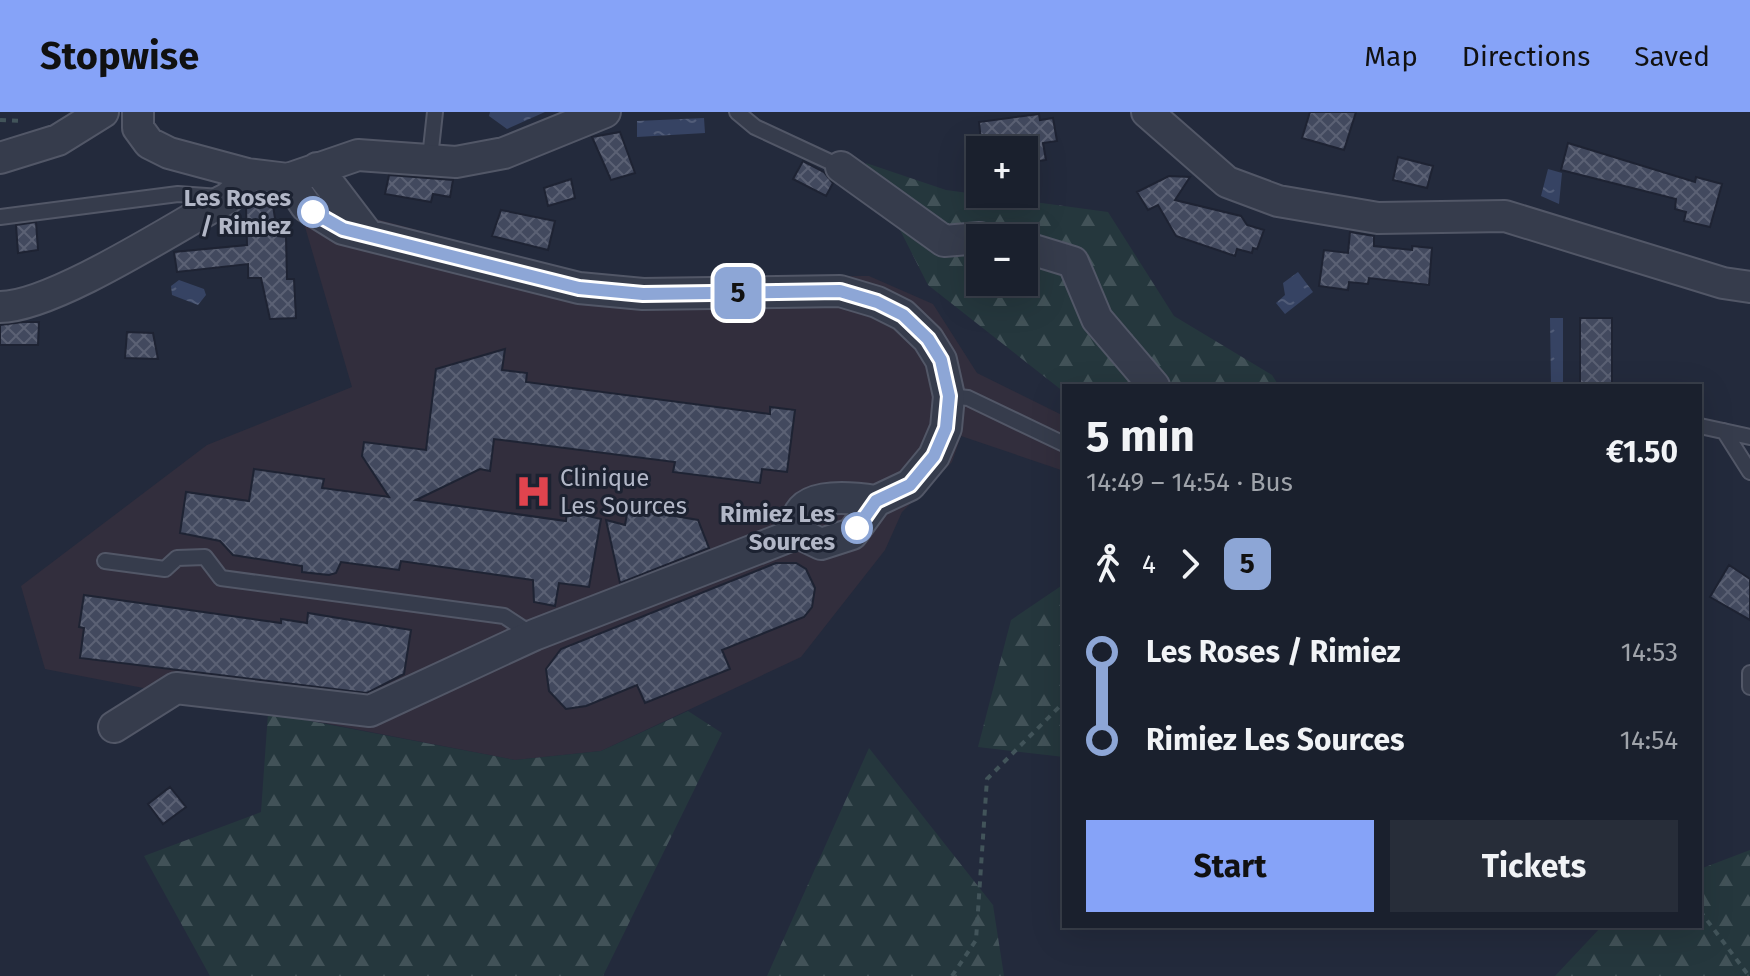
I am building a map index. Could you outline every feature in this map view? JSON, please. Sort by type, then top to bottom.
[{"type":"street","points":[[0,158],[58,140],[103,112]]},
{"type":"street","points":[[138,112],[138,128],[149,143],[169,153],[247,174],[288,179],[358,155],[456,162],[504,153],[605,112]]},
{"type":"street","points":[[1147,112],[1227,182],[1278,201],[1378,218],[1505,216],[1723,283],[1750,287]]},
{"type":"street","points":[[841,167],[944,241],[966,239]]},
{"type":"street","points":[[317,168],[368,235]]},
{"type":"street","points":[[0,307],[17,307],[97,271],[228,198],[241,187],[247,174]]},
{"type":"street","points":[[288,179],[313,212],[343,229],[579,288],[643,294],[840,291],[877,302],[903,315],[928,339],[941,360],[949,396],[946,428],[934,456],[910,485],[876,501],[827,498],[804,505],[796,523],[798,533]]},
{"type":"street","points":[[1038,251],[1073,262],[1097,319],[1152,384]]},
{"type":"street","points":[[114,727],[176,688],[370,711],[534,635],[798,533],[821,544],[852,534],[876,501]]},
{"type":"lane","points":[[430,158],[435,112]]},
{"type":"lane","points":[[737,112],[755,127],[841,167]]},
{"type":"lane","points":[[0,217],[178,194],[228,198]]},
{"type":"lane","points":[[949,396],[968,398],[1062,443]]},
{"type":"lane","points":[[1702,426],[1750,437]]},
{"type":"lane","points":[[1724,431],[1750,472]]},
{"type":"lane","points":[[105,561],[165,569],[177,558],[205,557],[221,578],[504,616],[534,635]]},
{"type":"lane","points":[[1750,673],[1750,687]]},
{"type":"path","points":[[952,976],[976,940],[987,779],[1062,704]]},
{"type":"path","points":[[1702,914],[1749,976]]},
{"type":"shaded area","name":"Clinique Les Sources","points":[[365,216],[594,277],[869,276],[933,304],[977,373],[1062,415],[1062,470],[961,436],[952,462],[902,512],[885,550],[801,657],[601,751],[515,760],[45,669],[21,586],[207,445],[352,387],[303,220]]},
{"type":"green space","points":[[866,163],[946,190],[966,193],[966,208],[1038,208],[1038,202],[1108,212],[1174,316],[1272,375],[1278,384],[1062,384],[1062,390],[928,285]]},
{"type":"green space","points":[[1062,585],[1062,757],[978,747],[1011,620]]},
{"type":"green space","points":[[688,711],[722,733],[603,976],[210,976],[144,856],[261,812],[268,713],[515,760],[601,751]]},
{"type":"green space","points":[[869,748],[993,905],[1004,976],[767,976]]},
{"type":"green space","points":[[1750,850],[1750,976],[1555,976],[1600,928],[1702,928],[1702,868]]},
{"type":"water","points":[[490,112],[545,112],[507,129],[489,116]]},
{"type":"water","points":[[704,118],[705,133],[637,137],[637,121]]},
{"type":"water","points":[[1548,169],[1562,173],[1559,204],[1541,196]]},
{"type":"water","points":[[1298,272],[1313,292],[1285,314],[1276,303],[1285,295],[1283,283]]},
{"type":"water","points":[[179,280],[204,289],[206,295],[198,305],[172,295],[171,286]]},
{"type":"water","points":[[1550,318],[1563,318],[1563,384],[1551,384]]},
{"type":"building","points":[[1310,112],[1356,112],[1344,150],[1302,138]]},
{"type":"building","points":[[1039,114],[1040,120],[1053,118],[1057,141],[1043,143],[1046,160],[1038,161],[1038,136],[980,136],[979,122]]},
{"type":"building","points":[[620,132],[635,173],[611,180],[592,137]]},
{"type":"building","points":[[1568,143],[1695,182],[1696,177],[1722,184],[1710,227],[1684,221],[1686,212],[1675,209],[1676,199],[1561,170]]},
{"type":"building","points":[[1398,157],[1433,166],[1427,188],[1393,180]]},
{"type":"building","points":[[803,161],[824,172],[833,183],[826,196],[793,179]]},
{"type":"building","points":[[389,175],[453,180],[450,197],[433,194],[431,202],[385,194]]},
{"type":"building","points":[[1169,176],[1190,177],[1175,200],[1241,216],[1247,225],[1264,230],[1257,249],[1253,248],[1252,253],[1237,249],[1235,256],[1176,236],[1158,205],[1148,210],[1137,192]]},
{"type":"building","points":[[571,179],[575,198],[548,206],[544,188]]},
{"type":"building","points":[[253,200],[272,200],[278,236],[286,237],[287,279],[294,279],[296,318],[270,319],[261,278],[248,278],[248,264],[177,272],[174,252],[247,245],[246,206]]},
{"type":"building","points":[[501,210],[555,221],[548,250],[492,236]]},
{"type":"building","points":[[36,222],[38,250],[18,253],[16,225]]},
{"type":"building","points":[[1350,232],[1374,236],[1374,246],[1412,250],[1412,246],[1432,248],[1429,285],[1369,278],[1368,284],[1349,282],[1348,290],[1319,286],[1324,250],[1348,253]]},
{"type":"building","points":[[1580,318],[1612,318],[1612,384],[1580,384]]},
{"type":"building","points":[[39,322],[38,345],[0,345],[0,325]]},
{"type":"building","points":[[127,332],[153,333],[158,359],[125,358]]},
{"type":"building","points":[[505,349],[502,370],[527,373],[526,382],[770,414],[770,407],[795,410],[787,472],[762,469],[760,483],[673,472],[675,462],[494,439],[490,471],[480,469],[416,500],[566,521],[567,511],[601,519],[589,587],[559,583],[555,606],[534,602],[533,580],[401,561],[399,570],[341,562],[336,573],[329,575],[302,572],[302,566],[233,555],[220,541],[180,533],[186,492],[249,501],[254,469],[324,479],[322,488],[389,497],[362,456],[364,442],[426,450],[436,369]]},
{"type":"building","points":[[628,508],[698,520],[709,548],[620,583],[606,520],[625,525]]},
{"type":"building","points":[[776,563],[796,563],[806,569],[815,588],[812,607],[804,617],[722,650],[730,669],[645,703],[637,685],[586,706],[566,709],[549,691],[546,669],[561,649]]},
{"type":"building","points":[[1729,565],[1750,579],[1750,620],[1710,597]]},
{"type":"building","points":[[84,595],[281,623],[281,619],[307,623],[308,613],[411,630],[404,674],[367,693],[80,658],[84,628],[79,627]]},
{"type":"building","points":[[170,787],[186,807],[163,824],[148,804]]},
{"type":"bus line","name":"5","points":[[313,212],[343,229],[579,288],[643,294],[840,291],[877,302],[903,315],[928,339],[941,360],[949,396],[946,428],[934,456],[910,485],[876,501],[857,528]]},
{"type":"place","name":"Les Roses / Rimiez","points":[[313,212]]},
{"type":"place","name":"Clinique Les Sources","points":[[534,492]]},
{"type":"place","name":"Rimiez Les Sources","points":[[857,528]]}]
